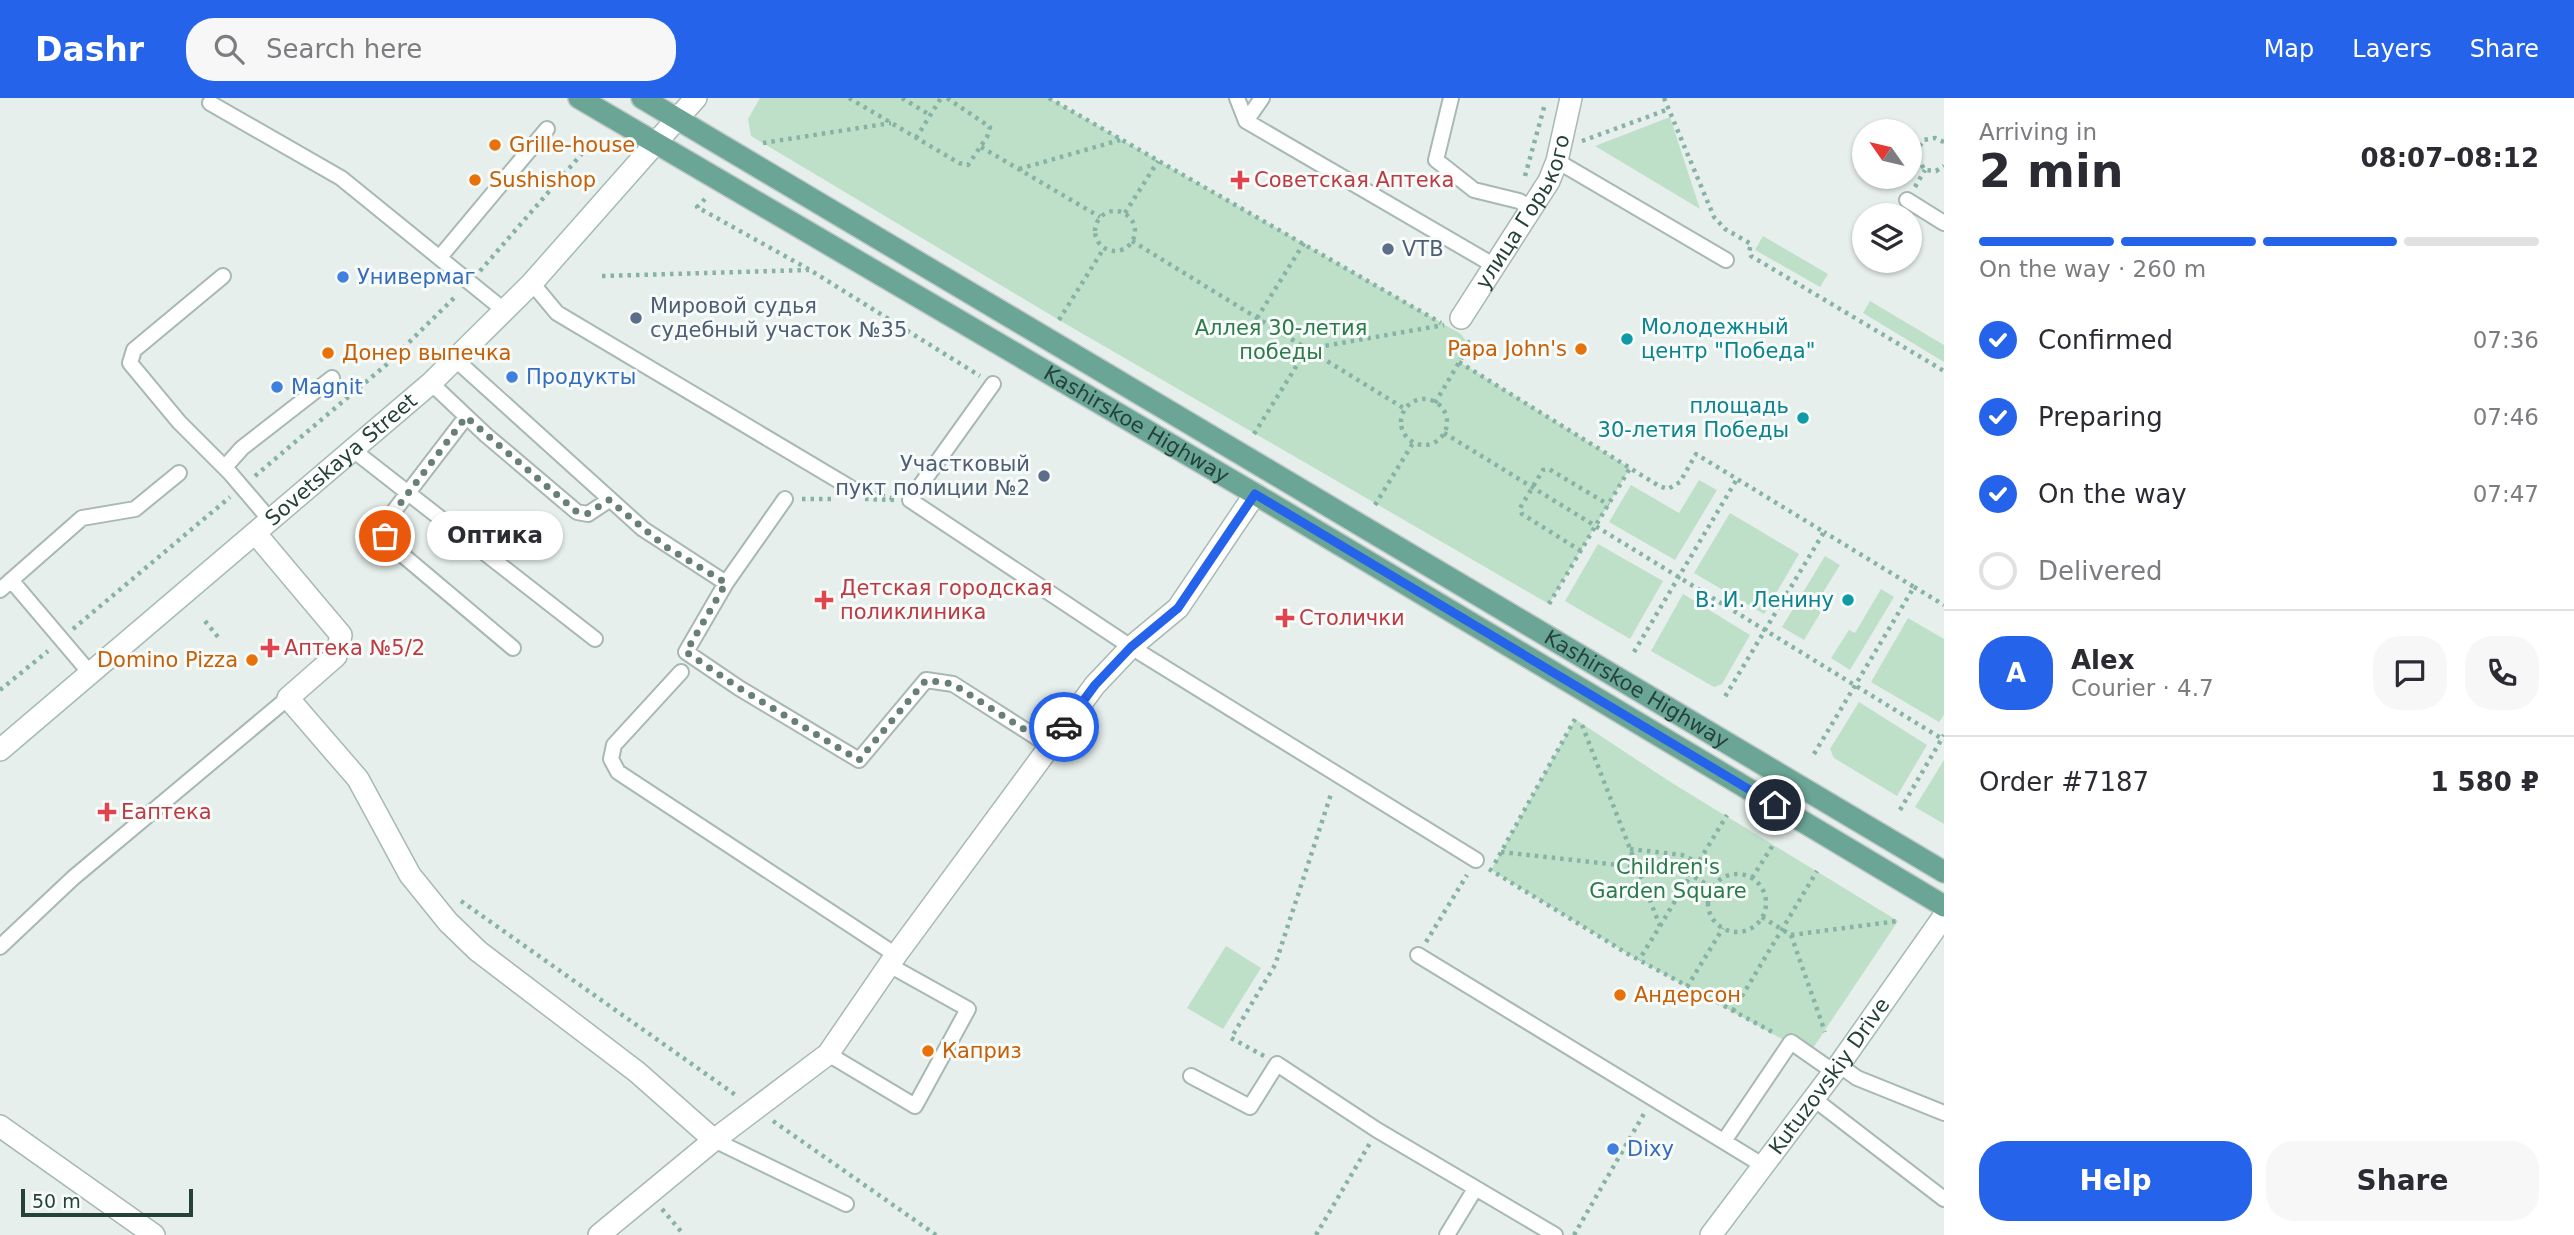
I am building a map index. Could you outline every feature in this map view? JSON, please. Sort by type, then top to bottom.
[{"type":"main road","name":"Kashirskoe Highway","points":[[579,98],[1255,494],[1944,906]]},
{"type":"main road","name":"Kashirskoe Highway","points":[[642,98],[1944,872]]},
{"type":"street","points":[[677,119],[696,98]]},
{"type":"street","name":"улица Горького","points":[[1453,324],[1495,266],[1525,205],[1558,155],[1571,98]]},
{"type":"street","name":"Sovetskaya Street","points":[[0,750],[456,360],[532,283],[677,119]]},
{"type":"street","points":[[599,1235],[713,1140],[828,1054],[892,960],[1095,685],[1131,647],[1178,608],[1255,494]]},
{"type":"street","points":[[263,527],[341,635],[336,656],[288,698],[358,779],[404,866],[448,922],[478,951],[637,1072],[713,1140]]},
{"type":"street","name":"Kutuzovskiy Drive","points":[[1717,1233],[1944,916]]},
{"type":"street","points":[[0,1126],[154,1235]]},
{"type":"lane","points":[[1237,98],[1246,121],[1495,266]]},
{"type":"lane","points":[[1246,121],[1262,98]]},
{"type":"lane","points":[[1451,98],[1436,160],[1474,190],[1525,205]]},
{"type":"lane","points":[[210,103],[335,174],[505,311]]},
{"type":"lane","points":[[440,257],[547,129]]},
{"type":"lane","points":[[1558,155],[1726,260]]},
{"type":"lane","points":[[1907,200],[1944,223]]},
{"type":"lane","points":[[223,276],[134,350],[130,359],[132,367],[179,422],[242,487],[263,527]]},
{"type":"lane","points":[[532,283],[557,313],[851,488]]},
{"type":"lane","points":[[456,360],[609,500],[666,547],[726,583]]},
{"type":"lane","points":[[225,467],[242,448],[332,378]]},
{"type":"lane","points":[[431,383],[466,417],[580,514],[592,512],[609,500]]},
{"type":"lane","points":[[993,384],[909,500],[1131,647],[1336,777],[1476,860]]},
{"type":"lane","points":[[466,417],[387,523],[387,542],[513,648]]},
{"type":"lane","points":[[353,450],[595,639]]},
{"type":"lane","points":[[90,673],[6,585],[82,518],[135,509],[179,473]]},
{"type":"lane","points":[[785,499],[726,583],[686,652],[739,688],[859,760],[926,680],[953,684],[1050,746]]},
{"type":"lane","points":[[681,672],[614,744],[611,759],[618,772],[968,1009],[915,1105],[828,1054]]},
{"type":"lane","points":[[0,947],[73,878],[288,698]]},
{"type":"lane","points":[[1418,955],[1764,1166]]},
{"type":"lane","points":[[1724,1141],[1791,1042],[1837,1069],[1944,1113]]},
{"type":"lane","points":[[1191,1076],[1250,1107],[1277,1064],[1377,1130],[1555,1235]]},
{"type":"lane","points":[[1814,1099],[1944,1199]]},
{"type":"lane","points":[[713,1140],[846,1204]]},
{"type":"lane","points":[[1447,1235],[1475,1189]]},
{"type":"path","points":[[849,98],[963,165],[971,163],[989,133],[988,124],[947,98]]},
{"type":"path","points":[[902,98],[930,116]]},
{"type":"path","points":[[916,138],[941,98]]},
{"type":"path","points":[[1049,98],[1453,324],[1468,342],[1435,403]]},
{"type":"path","points":[[1525,205],[1547,98]]},
{"type":"path","points":[[1664,98],[1714,217],[1725,229],[1751,244],[1750,255],[1944,371]]},
{"type":"path","points":[[1558,155],[1669,108]]},
{"type":"path","points":[[763,143],[892,123]]},
{"type":"path","points":[[1922,142],[1928,138],[1943,140]]},
{"type":"path","points":[[1019,169],[1121,140]]},
{"type":"path","points":[[981,147],[1100,217]]},
{"type":"path","points":[[1125,214],[1158,161]]},
{"type":"path","points":[[1922,167],[1936,171],[1944,166]]},
{"type":"path","points":[[705,199],[697,207],[810,270],[993,384]]},
{"type":"path","points":[[1112,211],[1125,214],[1133,223],[1132,241],[1120,250],[1104,248],[1095,234],[1100,217],[1112,211]]},
{"type":"path","points":[[1132,241],[1405,409]]},
{"type":"path","points":[[1257,318],[1304,243]]},
{"type":"path","points":[[1059,320],[1104,248]]},
{"type":"path","points":[[602,276],[810,270]]},
{"type":"path","points":[[1254,434],[1307,349],[1453,324]]},
{"type":"path","points":[[1459,362],[1659,486],[1672,488],[1696,454],[1944,606]]},
{"type":"path","points":[[0,690],[344,401]]},
{"type":"path","points":[[1416,401],[1435,403],[1446,415],[1444,433],[1429,445],[1413,443],[1403,432],[1402,416],[1405,409],[1416,401]]},
{"type":"path","points":[[1444,433],[1943,738],[1900,810]]},
{"type":"path","points":[[1376,505],[1413,443]]},
{"type":"path","points":[[1549,604],[1630,468]]},
{"type":"path","points":[[1581,551],[1521,514],[1520,508],[1531,487],[1543,470],[1549,469],[1609,505]]},
{"type":"path","points":[[1634,652],[1737,479]]},
{"type":"path","points":[[851,488],[897,500]]},
{"type":"path","points":[[1723,700],[1824,532]]},
{"type":"path","points":[[1814,754],[1914,587]]},
{"type":"path","points":[[205,621],[218,637]]},
{"type":"path","points":[[1491,870],[1575,719]]},
{"type":"path","points":[[1583,725],[1660,926]]},
{"type":"path","points":[[1277,1064],[1231,1038],[1276,965],[1336,777]]},
{"type":"path","points":[[1639,960],[1727,815]]},
{"type":"path","points":[[1752,878],[1773,845]]},
{"type":"path","points":[[1630,849],[1682,855],[1698,862]]},
{"type":"path","points":[[1501,852],[1636,866],[1691,875],[1713,888]]},
{"type":"path","points":[[1418,955],[1476,860],[1639,960],[1791,1042]]},
{"type":"path","points":[[1733,1011],[1817,871]]},
{"type":"path","points":[[1730,875],[1752,878],[1762,888],[1765,897],[1762,917],[1751,928],[1742,931],[1723,928],[1710,913],[1708,904],[1713,888],[1730,875]]},
{"type":"path","points":[[455,897],[936,1235]]},
{"type":"path","points":[[1762,917],[1791,935],[1825,1032]]},
{"type":"path","points":[[1791,935],[1898,921]]},
{"type":"path","points":[[1687,986],[1723,928]]},
{"type":"path","points":[[1574,1235],[1654,1098]]},
{"type":"path","points":[[1316,1235],[1377,1130]]},
{"type":"path","points":[[650,1193],[684,1235]]},
{"type":"green space","name":"Аллея 30-летия победы","points":[[760,98],[1049,98],[1461,334],[1469,345],[1460,362],[1630,468],[1549,604],[1059,320],[751,136],[748,119]]},
{"type":"green space","points":[[1670,117],[1700,209],[1595,146]]},
{"type":"green space","points":[[1763,236],[1828,274],[1820,287],[1755,250]]},
{"type":"green space","points":[[1870,301],[1944,345],[1944,362],[1863,313]]},
{"type":"green space","points":[[1699,480],[1717,490],[1675,560],[1609,522],[1631,485],[1679,513]]},
{"type":"green space","points":[[1730,513],[1799,554],[1764,614],[1694,573]]},
{"type":"green space","points":[[1598,544],[1663,581],[1630,639],[1565,601]]},
{"type":"green space","points":[[1825,556],[1840,565],[1814,607],[1821,612],[1804,640],[1782,627]]},
{"type":"green space","points":[[1881,589],[1894,597],[1850,670],[1831,658],[1849,630],[1855,633]]},
{"type":"green space","points":[[1683,594],[1750,635],[1722,684],[1714,687],[1651,651]]},
{"type":"green space","points":[[1908,618],[1944,639],[1944,715],[1939,722],[1871,682]]},
{"type":"green space","points":[[1859,702],[1927,745],[1897,796],[1834,758],[1830,749]]},
{"type":"green space","name":"Children's Garden Square","points":[[1575,719],[1672,783],[1898,921],[1809,1054],[1628,954],[1491,870]]},
{"type":"green space","points":[[1944,760],[1944,824],[1915,807]]},
{"type":"green space","points":[[1226,946],[1261,968],[1223,1029],[1187,1008]]},
{"type":"way so far","points":[[385,536],[390,517],[466,417],[580,514],[592,512],[609,500],[666,547],[726,583],[686,652],[739,688],[859,760],[926,680],[953,684],[1050,746],[1064,727]]},
{"type":"place","name":"Grille-house","points":[[495,145]]},
{"type":"place","name":"Sushishop","points":[[475,180]]},
{"type":"place","name":"Советская Аптека","points":[[1240,180]]},
{"type":"place","name":"VTB","points":[[1388,249]]},
{"type":"place","name":"Универмаг","points":[[343,277]]},
{"type":"place","name":"Мировой судья судебный участок №35","points":[[636,318]]},
{"type":"place","name":"Молодежный центр \"Победа\"","points":[[1627,339]]},
{"type":"place","name":"Papa John's","points":[[1581,349]]},
{"type":"place","name":"Донер выпечка","points":[[328,353]]},
{"type":"place","name":"Продукты","points":[[512,377]]},
{"type":"place","name":"Magnit","points":[[277,387]]},
{"type":"place","name":"площадь 30-летия Победы","points":[[1803,418]]},
{"type":"place","name":"Участковый пукт полиции №2","points":[[1044,476]]},
{"type":"place","name":"Оптика","points":[[385,536]]},
{"type":"place","name":"Детская городская поликлиника","points":[[824,600]]},
{"type":"place","name":"В. И. Ленину","points":[[1848,600]]},
{"type":"place","name":"Столички","points":[[1285,618]]},
{"type":"place","name":"Аптека №5/2","points":[[270,648]]},
{"type":"place","name":"Domino Pizza","points":[[252,660]]},
{"type":"place","name":"Еаптека","points":[[107,812]]},
{"type":"place","name":"Андерсон","points":[[1620,995]]},
{"type":"place","name":"Каприз","points":[[928,1051]]},
{"type":"place","name":"Dixy","points":[[1613,1149]]},
{"type":"route","points":[[1064,727],[1095,685],[1131,647],[1178,608],[1255,494],[1775,805]]}]
